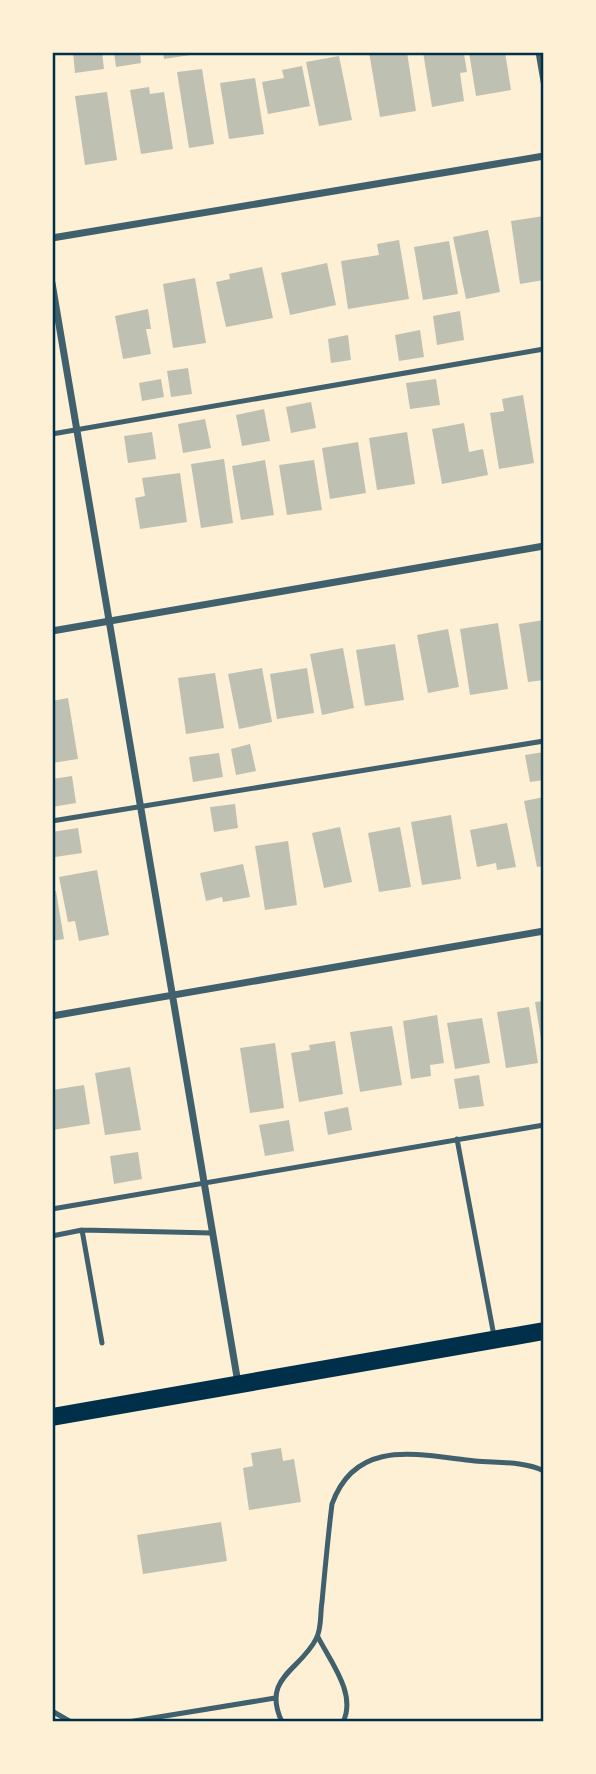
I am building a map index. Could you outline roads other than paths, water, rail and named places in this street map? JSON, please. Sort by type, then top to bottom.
[{"type":"main road","points":[[52,1417],[544,1331]]},
{"type":"street","points":[[52,238],[544,156]]},
{"type":"street","points":[[52,283],[238,1385]]},
{"type":"street","points":[[52,631],[544,546]]},
{"type":"street","points":[[52,1016],[544,931]]},
{"type":"lane","points":[[538,52],[544,87]]},
{"type":"lane","points":[[52,434],[544,349]]},
{"type":"lane","points":[[52,821],[544,741]]},
{"type":"lane","points":[[52,1209],[544,1125]]},
{"type":"lane","points":[[457,1139],[494,1340]]},
{"type":"lane","points":[[52,1236],[82,1230],[212,1233]]},
{"type":"lane","points":[[82,1230],[102,1343]]},
{"type":"lane","points":[[282,1721],[275,1698],[278,1684],[306,1655],[318,1637],[332,1504],[338,1486],[349,1472],[373,1459],[401,1453],[516,1465],[544,1471]]},
{"type":"lane","points":[[318,1637],[346,1695],[347,1713],[343,1721]]},
{"type":"lane","points":[[128,1721],[275,1698]]},
{"type":"lane","points":[[52,1711],[71,1721]]}]
